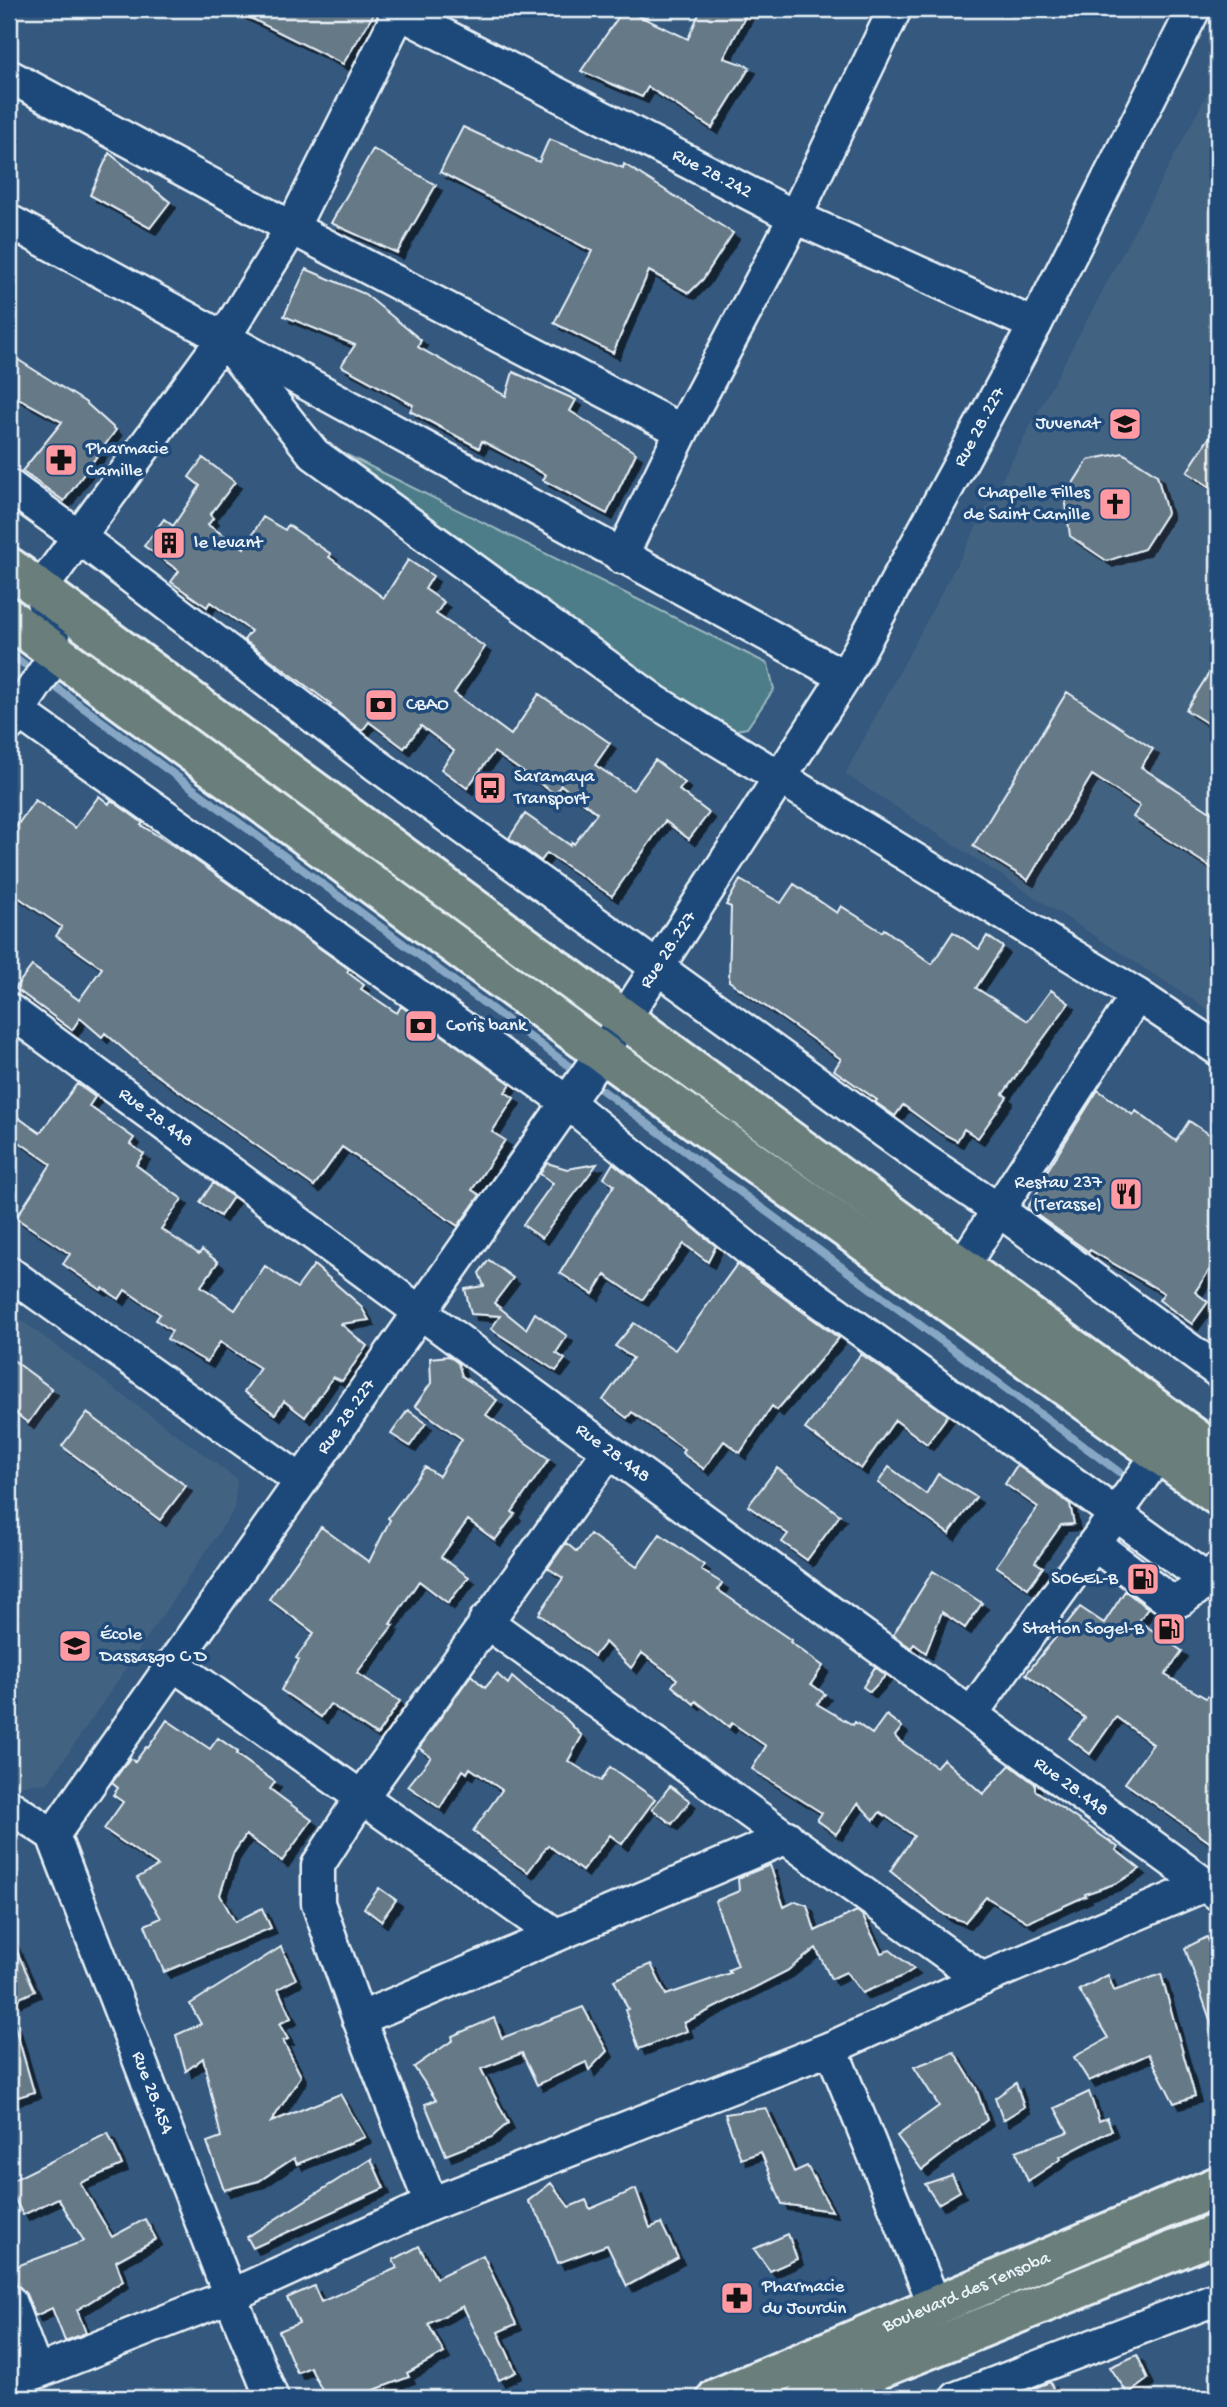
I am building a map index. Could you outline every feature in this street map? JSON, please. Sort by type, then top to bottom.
[{"type":"main road","points":[[9,567],[624,1019],[1159,1454],[1218,1496]]},
{"type":"main road","points":[[9,618],[602,1053],[1218,1455]]},
{"type":"main road","name":"Boulevard des Tensoba","points":[[716,2398],[936,2308],[1218,2186]]},
{"type":"main road","name":"Boulevard des Tensoba","points":[[807,2398],[1217,2238]]},
{"type":"street","points":[[621,557],[682,431],[795,216],[895,9]]},
{"type":"street","name":"Rue 28.227","points":[[52,1835],[602,1053],[845,677],[1035,325],[1194,9]]},
{"type":"street","points":[[398,10],[292,228],[223,339],[40,590],[57,653],[12,714],[568,1102],[747,1248],[1116,1512],[1215,1579],[1180,1600],[1166,1598],[1094,1544]]},
{"type":"street","name":"Rue 28.242","points":[[398,10],[795,216],[1035,325]]},
{"type":"street","points":[[9,76],[292,228],[682,431]]},
{"type":"street","points":[[9,221],[845,677]]},
{"type":"street","points":[[223,339],[314,454],[656,702],[1137,995],[1218,1049]]},
{"type":"street","points":[[9,486],[378,766],[923,1160],[1000,1210],[1218,1371]]},
{"type":"street","points":[[952,1283],[1137,995]]},
{"type":"street","name":"Rue 28.448","points":[[9,1010],[608,1451],[1212,1889]]},
{"type":"street","points":[[9,1273],[300,1480]]},
{"type":"street","points":[[431,2204],[359,2019],[318,1903],[318,1865],[361,1798],[608,1451]]},
{"type":"street","points":[[972,1713],[1159,1454]]},
{"type":"street","points":[[485,1621],[982,1979]]},
{"type":"street","points":[[173,1664],[556,1935]]},
{"type":"street","points":[[9,1807],[52,1835]]},
{"type":"street","name":"Rue 28.454","points":[[52,1835],[272,2398]]},
{"type":"street","points":[[359,2019],[787,1837]]},
{"type":"street","points":[[9,2301],[22,2377],[230,2296],[431,2204],[831,2048],[982,1979],[1212,1889]]},
{"type":"street","points":[[831,2048],[936,2308]]},
{"type":"street","points":[[957,2398],[1218,2298]]},
{"type":"shaded area","name":"Juvenat","points":[[1218,74],[1218,1016],[845,774]]},
{"type":"shaded area","name":"École Dassasgo C D","points":[[9,1311],[237,1479],[234,1510],[48,1783],[11,1786]]},
{"type":"green space","points":[[345,454],[768,664],[774,689],[747,728],[725,732]]},
{"type":"building","points":[[232,9],[375,9],[375,12],[343,64]]},
{"type":"building","points":[[624,9],[688,39],[701,9],[749,9],[724,58],[750,67],[712,128],[648,87],[642,97],[581,71]]},
{"type":"building","points":[[463,127],[539,162],[549,139],[623,168],[624,164],[733,233],[703,279],[689,293],[649,271],[613,353],[554,323],[592,251],[440,172]]},
{"type":"building","points":[[373,149],[436,185],[397,253],[331,223]]},
{"type":"building","points":[[109,153],[170,202],[150,228],[90,195]]},
{"type":"building","points":[[306,269],[365,294],[421,340],[418,347],[506,396],[513,372],[576,400],[570,411],[636,453],[607,514],[543,480],[546,475],[482,441],[479,448],[410,411],[413,405],[341,366],[355,345],[284,316]]},
{"type":"building","points":[[9,354],[85,402],[116,430],[64,501],[22,471],[62,422],[9,393]]},
{"type":"building","points":[[1218,424],[1218,492],[1187,472]]},
{"type":"building","name":"Chapelle Filles de Saint Camille","points":[[1123,453],[1157,475],[1167,513],[1144,549],[1107,561],[1070,536],[1065,496],[1088,460]]},
{"type":"building","points":[[203,458],[235,482],[210,515],[213,518],[208,525],[244,548],[263,517],[285,530],[288,525],[331,554],[329,557],[384,598],[408,560],[433,576],[425,589],[444,602],[436,614],[485,647],[454,693],[511,735],[539,694],[610,743],[595,765],[633,790],[655,760],[685,783],[679,790],[709,813],[689,839],[665,821],[612,896],[547,853],[541,861],[509,838],[525,814],[570,845],[572,842],[574,844],[597,813],[561,785],[555,794],[494,752],[467,788],[441,769],[454,751],[421,726],[404,748],[369,722],[362,731],[329,706],[331,704],[244,640],[251,631],[210,602],[207,607],[171,582],[179,571],[144,546],[164,519],[173,526],[200,486],[189,477]]},
{"type":"building","points":[[1218,659],[1218,730],[1186,710]]},
{"type":"building","points":[[1067,692],[1153,749],[1141,767],[1218,817],[1218,872],[1133,817],[1140,806],[1092,775],[1028,880],[973,846]]},
{"type":"building","points":[[99,796],[109,804],[111,800],[143,823],[141,825],[191,857],[349,969],[347,972],[364,985],[361,989],[397,1013],[401,1006],[511,1084],[505,1092],[514,1098],[492,1132],[505,1140],[472,1190],[480,1195],[458,1226],[342,1147],[314,1186],[141,1064],[105,1033],[102,1037],[80,1018],[72,1030],[15,988],[32,966],[79,1000],[102,968],[56,936],[62,927],[9,891],[9,837],[35,800],[75,828]]},
{"type":"building","points":[[740,880],[781,903],[794,884],[837,913],[841,906],[882,932],[884,929],[932,964],[953,932],[979,949],[987,936],[1003,947],[976,988],[1028,1021],[1051,990],[1069,1003],[1003,1094],[1007,1097],[978,1138],[964,1129],[957,1141],[903,1105],[895,1116],[875,1102],[877,1100],[834,1070],[841,1059],[729,981],[731,907],[726,905]]},
{"type":"building","points":[[77,1084],[95,1097],[89,1106],[134,1138],[130,1144],[144,1154],[136,1165],[182,1199],[161,1229],[199,1254],[202,1250],[218,1262],[201,1286],[235,1310],[265,1266],[297,1288],[314,1265],[360,1305],[369,1320],[341,1324],[367,1346],[342,1381],[333,1377],[305,1417],[284,1401],[275,1414],[244,1392],[260,1368],[220,1342],[207,1362],[167,1339],[172,1331],[156,1320],[160,1314],[125,1290],[119,1299],[103,1288],[101,1290],[63,1264],[70,1254],[16,1218],[51,1164],[9,1135],[9,1111],[40,1133]]},
{"type":"building","points":[[1098,1090],[1133,1115],[1136,1111],[1176,1141],[1189,1121],[1218,1140],[1218,1257],[1195,1292],[1208,1302],[1192,1324],[1159,1300],[1164,1293],[1090,1250],[1089,1252],[1027,1208]]},
{"type":"building","points":[[547,1163],[567,1169],[597,1164],[542,1238],[523,1225],[553,1183],[540,1174]]},
{"type":"building","points":[[613,1163],[716,1246],[708,1262],[684,1244],[642,1300],[605,1275],[593,1294],[560,1273],[614,1185],[604,1178]]},
{"type":"building","points":[[213,1183],[233,1197],[220,1216],[200,1202]]},
{"type":"building","points":[[489,1260],[513,1278],[494,1303],[526,1329],[535,1313],[567,1336],[556,1353],[565,1359],[556,1371],[491,1329],[500,1316],[471,1314],[465,1289],[484,1286],[479,1273]]},
{"type":"building","points":[[737,1264],[839,1338],[777,1410],[772,1406],[740,1453],[724,1441],[704,1469],[682,1453],[684,1449],[632,1412],[627,1418],[603,1400],[633,1358],[615,1346],[634,1323],[675,1350]]},
{"type":"building","points":[[861,1354],[948,1415],[927,1444],[895,1420],[861,1469],[805,1429]]},
{"type":"building","points":[[449,1356],[458,1363],[462,1376],[497,1400],[486,1415],[549,1459],[512,1512],[515,1514],[495,1540],[468,1520],[441,1557],[469,1577],[448,1603],[419,1581],[390,1624],[393,1625],[357,1673],[400,1701],[377,1735],[330,1704],[321,1717],[281,1690],[299,1660],[296,1658],[314,1633],[269,1599],[321,1527],[369,1562],[390,1520],[388,1518],[425,1467],[439,1476],[462,1439],[415,1406],[431,1383],[430,1358]]},
{"type":"building","points":[[9,1357],[52,1389],[28,1423],[9,1408]]},
{"type":"building","points":[[408,1410],[426,1423],[410,1446],[391,1434]]},
{"type":"building","points":[[87,1413],[186,1486],[160,1520],[62,1446]]},
{"type":"building","points":[[1017,1465],[1070,1504],[1074,1524],[1061,1525],[1035,1562],[1043,1567],[1028,1588],[996,1566],[1038,1507],[1005,1484]]},
{"type":"building","points":[[889,1467],[926,1494],[938,1474],[976,1497],[949,1534],[878,1483]]},
{"type":"building","points":[[777,1468],[840,1515],[807,1560],[782,1542],[788,1534],[748,1506]]},
{"type":"building","points":[[590,1534],[637,1567],[660,1534],[704,1565],[701,1570],[722,1583],[718,1590],[791,1640],[790,1642],[823,1666],[811,1684],[825,1694],[817,1704],[853,1725],[855,1722],[872,1734],[886,1715],[902,1727],[895,1736],[898,1740],[936,1767],[943,1759],[983,1794],[1010,1765],[1035,1784],[1035,1790],[1118,1847],[1116,1850],[1140,1869],[1117,1883],[1085,1894],[1086,1896],[1028,1922],[986,1897],[965,1922],[945,1915],[890,1871],[914,1836],[880,1812],[874,1820],[858,1803],[836,1834],[817,1820],[822,1813],[752,1769],[766,1746],[732,1723],[729,1727],[696,1701],[694,1704],[672,1686],[677,1679],[642,1653],[631,1668],[605,1642],[594,1656],[539,1614],[563,1578],[548,1568],[566,1543],[577,1552]]},
{"type":"building","points":[[933,1571],[982,1603],[965,1628],[942,1612],[926,1653],[914,1644],[911,1648],[893,1635]]},
{"type":"building","points":[[1125,1591],[1148,1608],[1139,1621],[1182,1651],[1165,1675],[1206,1698],[1218,1689],[1218,1848],[1125,1783],[1153,1744],[1116,1717],[1090,1754],[1069,1738],[1085,1718],[1026,1674],[1080,1607],[1104,1623]]},
{"type":"building","points":[[875,1667],[886,1675],[870,1692],[863,1687]]},
{"type":"building","points":[[497,1674],[508,1684],[512,1677],[564,1717],[582,1736],[568,1761],[601,1781],[610,1767],[655,1799],[622,1844],[610,1835],[582,1871],[548,1845],[528,1872],[473,1831],[502,1790],[470,1768],[467,1773],[463,1770],[440,1808],[408,1786],[431,1757],[419,1748],[471,1675],[485,1688]]},
{"type":"building","points":[[167,1720],[210,1749],[218,1738],[275,1782],[270,1789],[312,1820],[282,1861],[246,1835],[233,1854],[220,1895],[235,1922],[262,1908],[271,1928],[164,1972],[145,1925],[161,1918],[137,1878],[158,1866],[104,1829],[123,1802],[113,1795],[118,1788],[112,1783],[130,1758],[135,1762],[146,1747],[148,1748]]},
{"type":"building","points":[[670,1786],[690,1801],[672,1824],[652,1809]]},
{"type":"building","points":[[770,1865],[784,1907],[796,1901],[807,1905],[815,1931],[857,1911],[862,1915],[881,1953],[890,1950],[914,1969],[862,1993],[846,1972],[831,1979],[816,1948],[787,1971],[684,2023],[687,2031],[639,2049],[625,2010],[628,2009],[614,1980],[651,1964],[666,1995],[730,1973],[728,1970],[738,1966],[715,1901],[739,1891],[738,1878]]},
{"type":"building","points":[[379,1888],[396,1900],[381,1921],[364,1908]]},
{"type":"building","points":[[9,1934],[35,1991],[9,2003]]},
{"type":"building","points":[[1207,1937],[1218,1959],[1218,2034],[1215,2034],[1185,1948]]},
{"type":"building","points":[[281,1947],[296,1979],[278,1989],[291,2018],[279,2024],[288,2039],[283,2041],[301,2076],[271,2122],[340,2094],[365,2137],[297,2164],[294,2158],[259,2181],[224,2190],[207,2142],[221,2137],[203,2058],[186,2071],[176,2035],[201,2024],[190,2004]]},
{"type":"building","points":[[1161,1974],[1195,2096],[1174,2103],[1149,2054],[1089,2081],[1074,2057],[1108,2038],[1079,1990],[1108,1975],[1114,1991]]},
{"type":"building","points":[[583,2007],[607,2051],[589,2070],[586,2062],[537,2085],[522,2053],[481,2069],[508,2123],[492,2137],[446,2155],[425,2104],[436,2100],[414,2067],[453,2040],[452,2036],[494,2018],[502,2038]]},
{"type":"building","points":[[14,2023],[34,2092],[9,2100],[9,2024]]},
{"type":"building","points":[[954,2052],[976,2088],[987,2120],[922,2170],[897,2136],[939,2106],[914,2067]]},
{"type":"building","points":[[1016,2083],[1024,2107],[1003,2120],[995,2098]]},
{"type":"building","points":[[1089,2092],[1099,2121],[1107,2118],[1112,2130],[1060,2157],[1061,2159],[1028,2181],[1016,2151],[1068,2132],[1055,2108]]},
{"type":"building","points":[[766,2108],[794,2172],[807,2166],[832,2211],[782,2204],[761,2152],[741,2159],[725,2114]]},
{"type":"building","points":[[108,2133],[122,2165],[80,2183],[112,2237],[145,2219],[156,2239],[116,2261],[123,2281],[77,2310],[86,2333],[65,2341],[52,2308],[35,2316],[26,2294],[16,2284],[9,2269],[84,2241],[58,2198],[23,2215],[9,2188],[9,2182]]},
{"type":"building","points":[[371,2159],[384,2188],[253,2248],[247,2237]]},
{"type":"building","points":[[952,2175],[960,2191],[938,2204],[925,2184]]},
{"type":"building","points":[[551,2183],[569,2207],[586,2200],[590,2209],[636,2189],[650,2228],[661,2223],[678,2258],[627,2286],[607,2245],[558,2263],[540,2218],[528,2201]]},
{"type":"building","points":[[788,2234],[797,2259],[770,2271],[754,2249]]},
{"type":"building","points":[[419,2246],[436,2278],[483,2255],[516,2324],[498,2332],[516,2372],[499,2380],[463,2306],[428,2324],[444,2353],[407,2373],[409,2377],[353,2398],[326,2398],[310,2367],[297,2373],[279,2331],[299,2323],[287,2298],[314,2286],[321,2302],[397,2268],[393,2260]]},
{"type":"building","points":[[1137,2355],[1148,2379],[1128,2394],[1110,2367]]},
{"type":"building","points":[[1050,2382],[1057,2398],[1008,2398]]},
{"type":"waterway","points":[[9,653],[24,664]]},
{"type":"waterway","points":[[58,689],[568,1065]]},
{"type":"waterway","points":[[602,1090],[1119,1472]]},
{"type":"place","name":"Juvenat","points":[[1125,424]]},
{"type":"place","name":"Pharmacie Camille","points":[[61,460]]},
{"type":"place","name":"Chapelle Filles de Saint Camille","points":[[1115,504]]},
{"type":"place","name":"le levant","points":[[169,543]]},
{"type":"place","name":"CBAO","points":[[381,705]]},
{"type":"place","name":"Saramaya Transport","points":[[490,788]]},
{"type":"place","name":"Coris bank","points":[[421,1026]]},
{"type":"place","name":"Restau 237 (Terasse)","points":[[1126,1194]]},
{"type":"place","name":"SOGEL-B","points":[[1143,1579]]},
{"type":"place","name":"Station Sogel-B","points":[[1169,1629]]},
{"type":"place","name":"École Dassasgo C D","points":[[75,1646]]},
{"type":"place","name":"Pharmacie du Jourdin","points":[[737,2298]]}]
